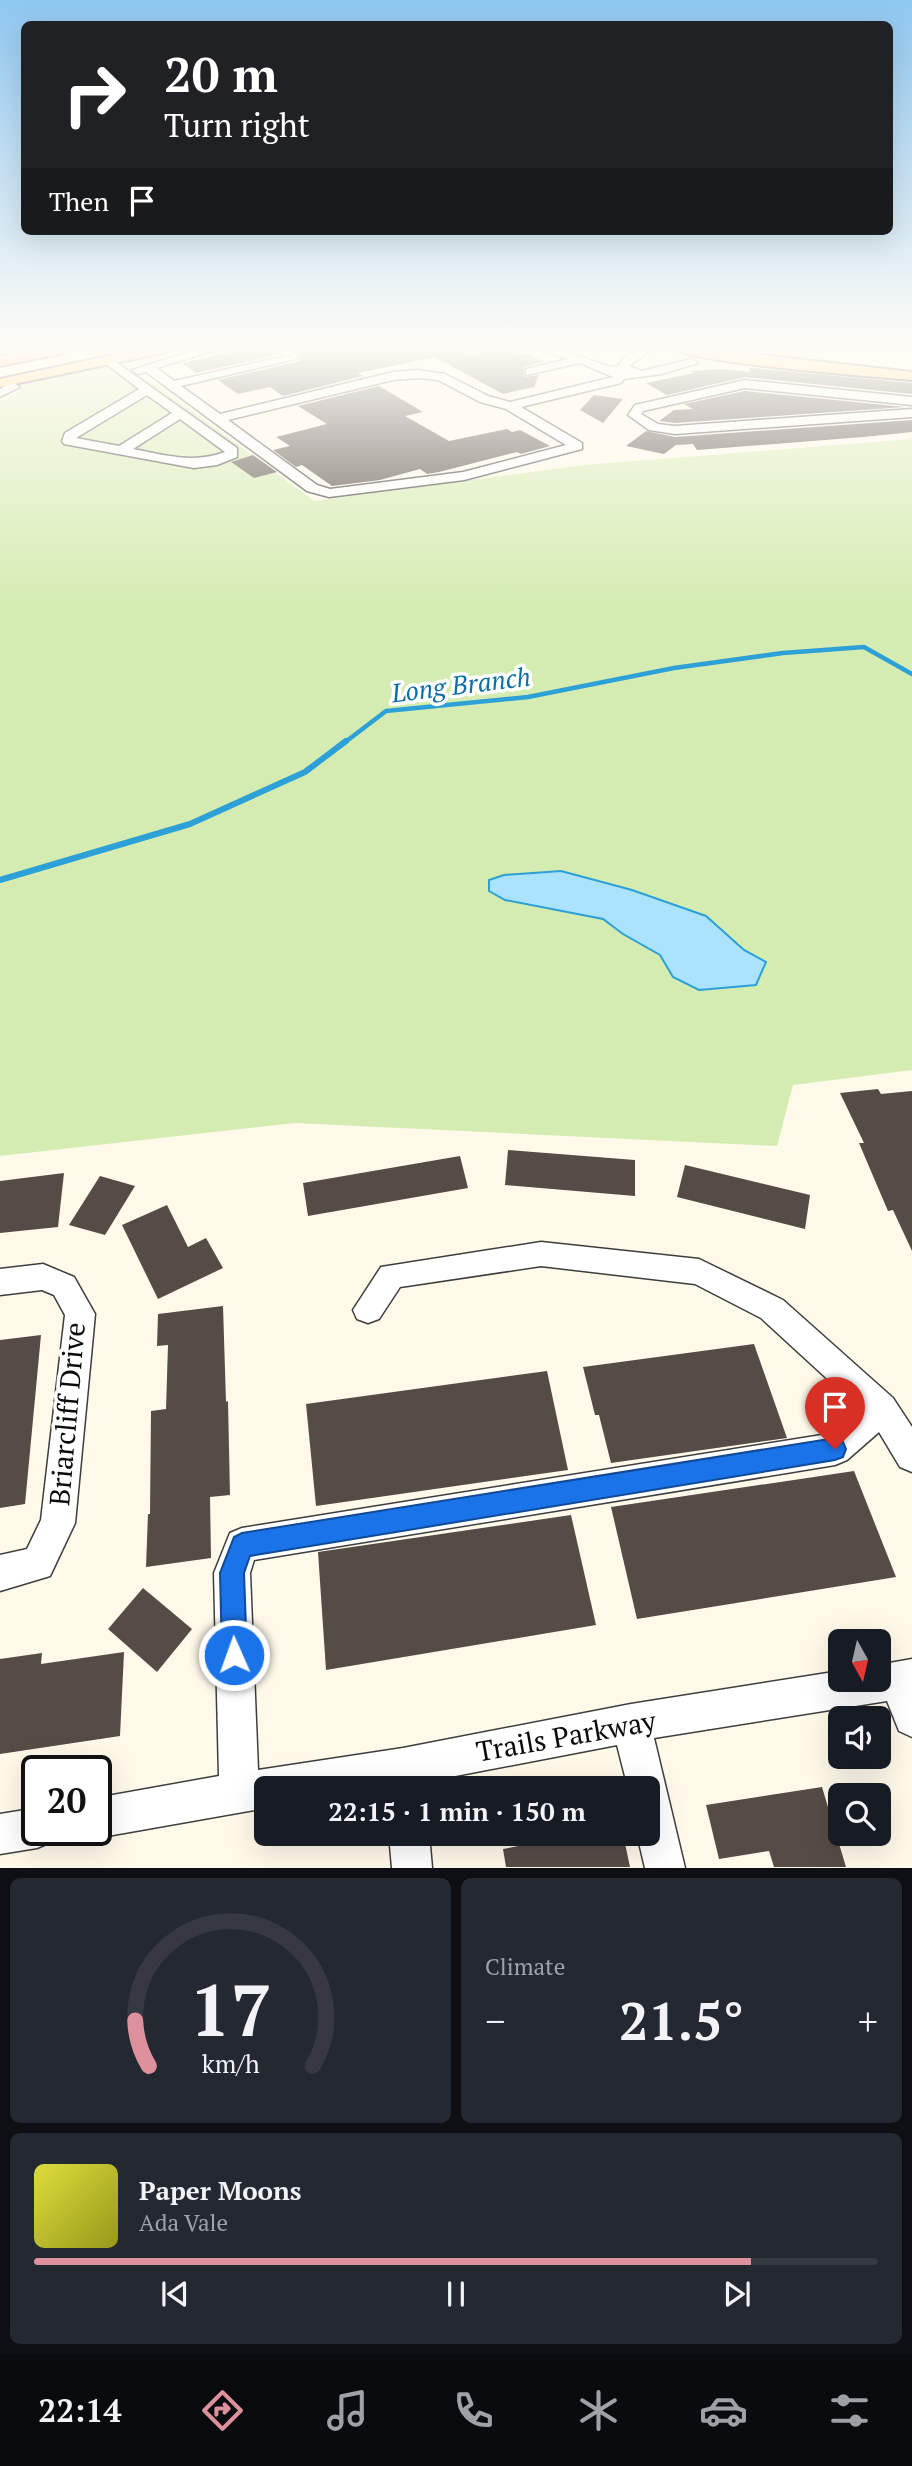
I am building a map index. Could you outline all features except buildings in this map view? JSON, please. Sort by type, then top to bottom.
[{"type":"street","points":[[70,436],[69,441],[74,443],[194,464],[204,464],[232,454],[233,451],[213,436]]},
{"type":"street","points":[[121,452],[144,436]]},
{"type":"street","points":[[241,436],[312,488],[329,493],[464,476],[577,446],[561,436]]},
{"type":"street","points":[[368,1310],[391,1276],[541,1254],[699,1272],[772,1309],[882,1409],[912,1456]]},
{"type":"street","name":"Briarcliff Drive","points":[[0,1282],[43,1277],[64,1286],[80,1314],[58,1523],[38,1564],[0,1573]]},
{"type":"street","points":[[239,1791],[232,1573],[242,1545],[835,1449],[882,1409]]},
{"type":"street","points":[[906,1679],[912,1718]]},
{"type":"street","name":"Trails Parkway","points":[[412,1776],[631,1723],[906,1679]]},
{"type":"street","points":[[631,1723],[644,1776]]},
{"type":"street","name":"Trails Parkway","points":[[112,1815],[254,1790]]},
{"type":"street","points":[[0,1834],[21,1831]]},
{"type":"street","points":[[660,1843],[666,1867]]},
{"type":"street","points":[[410,1846],[412,1867]]},
{"type":"green space","points":[[0,436],[226,436],[314,501],[584,465],[912,439],[912,1070],[793,1085],[777,1146],[295,1123],[0,1156]]},
{"type":"water","points":[[561,871],[632,890],[706,916],[744,950],[766,962],[756,985],[699,990],[673,977],[660,955],[603,919],[505,900],[489,891],[489,880],[504,875]]},
{"type":"waterway","name":"Long Branch","points":[[344,743],[386,711],[528,697],[674,668],[783,653],[864,647],[912,674]]},
{"type":"waterway","name":"Long Branch","points":[[0,880],[190,824],[305,772],[346,741]]},
{"type":"route","points":[[234,1655],[232,1573],[242,1545],[835,1449]]}]
